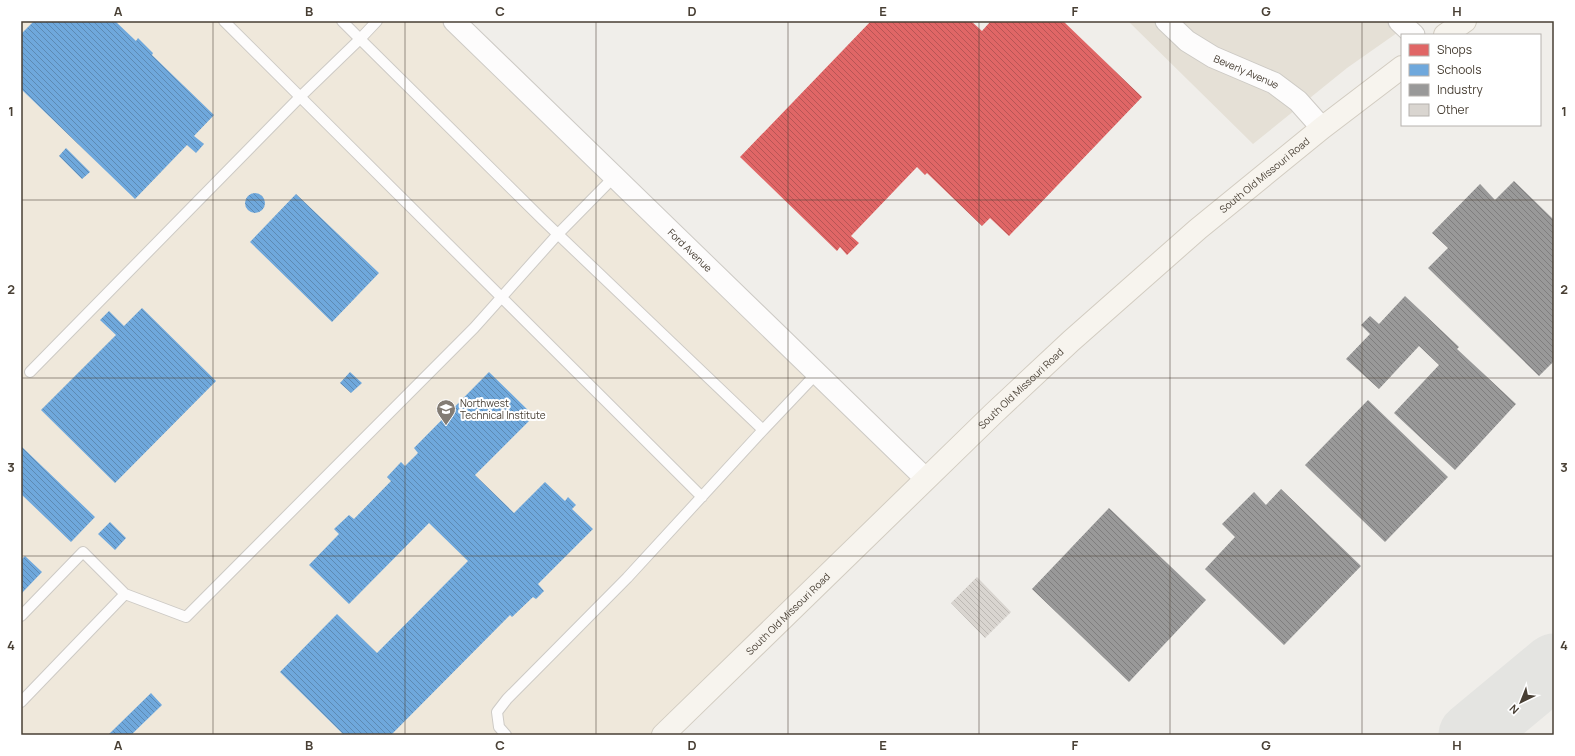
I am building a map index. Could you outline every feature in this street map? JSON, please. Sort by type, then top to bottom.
[{"type":"main road","points":[[1446,34],[1465,21]]},
{"type":"main road","name":"South Old Missouri Road","points":[[663,735],[1032,377],[1134,284],[1198,228],[1322,128],[1401,68]]},
{"type":"street","name":"Ford Avenue","points":[[454,21],[926,479]]},
{"type":"street","name":"Beverly Avenue","points":[[1166,21],[1187,41],[1213,57],[1274,83],[1298,102],[1322,128]]},
{"type":"street","points":[[1399,21],[1413,34]]},
{"type":"lane","points":[[224,21],[702,497]]},
{"type":"lane","points":[[342,21],[558,234],[763,430]]},
{"type":"lane","points":[[30,372],[300,97],[377,21]]},
{"type":"lane","points":[[21,616],[83,552],[125,594],[186,617],[474,328],[558,234],[614,177]]},
{"type":"lane","points":[[506,735],[499,728],[497,712],[507,699],[627,578],[817,373]]},
{"type":"lane","points":[[21,702],[125,594]]},
{"type":"shaded area","name":"Northwest Technical Institute","points":[[21,21],[454,21],[926,479],[664,735],[21,735]]},
{"type":"shaded area","points":[[1128,21],[1414,21],[1347,68],[1253,144]]},
{"type":"building: Shops","points":[[871,21],[971,21],[982,31],[990,22],[988,21],[1063,21],[1142,97],[1009,236],[990,218],[982,226],[927,173],[925,175],[917,167],[851,236],[859,243],[847,255],[840,247],[837,251],[740,157]]},
{"type":"building: Schools","points":[[34,21],[115,21],[136,41],[138,38],[153,53],[152,55],[214,115],[194,136],[204,144],[196,153],[187,145],[135,199],[21,89],[21,34]]},
{"type":"building: Schools","points":[[66,148],[90,172],[82,179],[59,156]]},
{"type":"building: Schools","points":[[255,193],[262,196],[265,203],[262,210],[255,213],[248,210],[245,203],[248,196]]},
{"type":"building: Schools","points":[[296,194],[379,273],[332,322],[250,242]]},
{"type":"building: Schools","points":[[142,308],[216,381],[115,483],[41,410],[116,335],[100,320],[109,311],[124,326]]},
{"type":"building: Schools","points":[[350,372],[362,383],[351,393],[340,383]]},
{"type":"building: Schools","points":[[489,372],[534,416],[475,475],[514,513],[545,482],[565,501],[568,497],[576,505],[572,509],[593,529],[538,584],[544,591],[536,599],[533,597],[512,617],[510,615],[391,735],[344,735],[280,672],[337,614],[377,653],[468,561],[429,523],[349,604],[309,565],[339,534],[334,529],[349,515],[354,519],[391,481],[387,477],[401,462],[405,466],[418,453],[414,448]]},
{"type":"building: Schools","points":[[21,446],[95,517],[71,542],[21,494]]},
{"type":"building: Schools","points":[[110,522],[126,538],[115,550],[98,534]]},
{"type":"building: Schools","points":[[25,556],[42,572],[21,594],[21,560]]},
{"type":"building: Schools","points":[[151,693],[162,705],[131,735],[108,735]]},
{"type":"building: Industry","points":[[1514,181],[1554,220],[1554,361],[1539,376],[1428,268],[1448,248],[1432,233],[1480,184],[1495,200]]},
{"type":"building: Industry","points":[[1405,296],[1459,347],[1457,349],[1516,404],[1455,470],[1394,413],[1439,365],[1419,346],[1379,389],[1346,359],[1370,334],[1361,325],[1370,316],[1379,324]]},
{"type":"building: Industry","points":[[1368,400],[1448,477],[1385,542],[1305,465]]},
{"type":"building: Industry","points":[[1281,489],[1361,566],[1284,645],[1205,569],[1235,537],[1222,524],[1254,492],[1266,505]]},
{"type":"building: Industry","points":[[1109,508],[1206,600],[1129,682],[1032,589]]},
{"type":"building: Other","points":[[977,577],[1011,612],[985,638],[951,603]]},
{"type":"taxiway","points":[[1471,735],[1554,666]]},
{"type":"place","name":"Northwest Technical Institute","points":[[446,426]]}]
